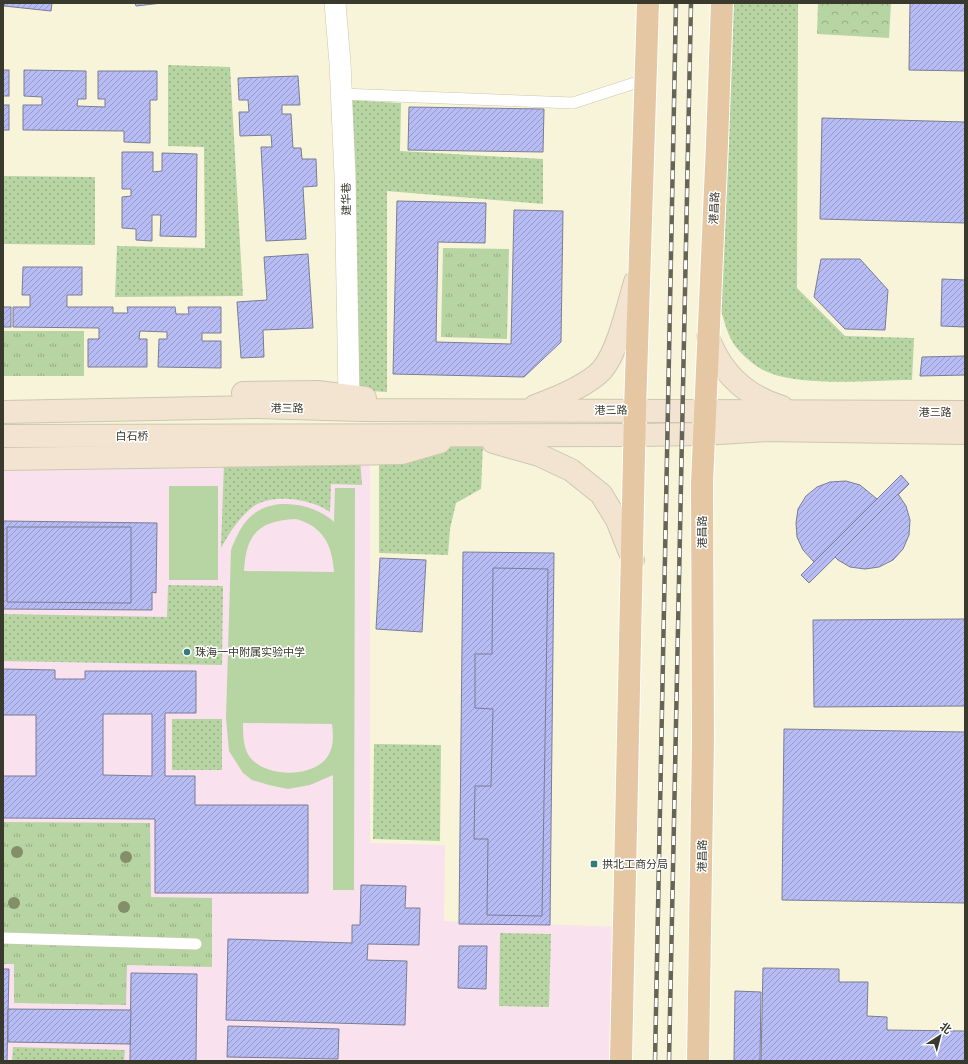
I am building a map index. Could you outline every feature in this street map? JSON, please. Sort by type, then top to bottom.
[{"type":"main road","points":[[621,1061],[635,435],[647,79],[648,3]]},
{"type":"main road","name":"港昌路","points":[[698,1061],[703,739],[702,483],[722,3]]},
{"type":"main road","points":[[523,410],[558,398],[602,370],[618,340],[640,267]]},
{"type":"main road","points":[[708,337],[714,354],[724,368],[735,380],[750,392],[776,405],[803,412]]},
{"type":"main road","points":[[3,396],[318,392],[465,410]]},
{"type":"main road","name":"港三路","points":[[3,412],[257,407],[465,410],[965,412]]},
{"type":"main road","name":"白石桥","points":[[3,436],[467,434],[635,435],[704,434],[766,430],[965,432]]},
{"type":"main road","points":[[3,459],[402,453],[467,434],[539,455],[571,470],[600,494],[617,520],[633,561]]},
{"type":"street","name":"建华巷","points":[[335,3],[345,175],[349,396]]},
{"type":"lane","points":[[341,94],[573,103],[647,79]]},
{"type":"lane","points":[[3,938],[196,944]]},
{"type":"shaded area","name":"珠海一中附属实验中学","points":[[370,454],[370,843],[445,845],[444,921],[624,927],[622,1061],[3,1061],[3,460]]},
{"type":"green space","points":[[730,3],[798,3],[797,288],[845,336],[914,338],[912,380],[840,382],[802,380],[785,377],[770,373],[756,366],[739,351],[731,339],[721,311]]},
{"type":"green space","points":[[818,3],[891,3],[889,38],[817,34]]},
{"type":"green space","points":[[168,65],[230,67],[243,296],[115,297],[117,246],[205,248],[204,147],[168,146]]},
{"type":"green space","points":[[346,100],[401,103],[400,151],[543,159],[543,204],[387,191],[387,392],[353,390]]},
{"type":"green space","points":[[3,176],[95,177],[95,245],[3,244]]},
{"type":"green space","points":[[443,248],[509,249],[507,339],[441,337]]},
{"type":"green space","points":[[3,331],[84,331],[84,376],[3,376]]},
{"type":"green space","points":[[467,439],[483,444],[481,489],[456,503],[450,529],[448,555],[379,553],[379,461]]},
{"type":"green space","points":[[360,459],[362,485],[331,484],[330,512],[322,507],[292,499],[262,502],[254,506],[239,520],[221,548],[224,463]]},
{"type":"green space","points":[[169,486],[218,486],[218,580],[169,580]]},
{"type":"green space","points":[[335,488],[355,488],[354,890],[333,890],[333,775],[310,785],[288,789],[252,780],[243,773],[229,751],[226,718],[231,550],[238,533],[246,521],[258,511],[269,506],[280,504],[304,506],[326,515],[334,522]],"holes":[[[296,519],[306,522],[320,532],[325,538],[331,553],[334,572],[244,571],[245,558],[248,548],[251,539],[256,532],[272,523]],[[243,723],[332,724],[333,738],[331,749],[324,761],[315,767],[304,771],[291,773],[267,769],[257,764],[249,756],[244,740]]]},
{"type":"green space","points":[[168,585],[223,586],[222,665],[3,661],[3,614],[167,617]]},
{"type":"green space","points":[[172,719],[222,719],[222,770],[172,770]]},
{"type":"green space","points":[[374,744],[441,745],[440,841],[373,839]]},
{"type":"green space","points":[[3,822],[150,823],[151,897],[212,898],[212,967],[127,965],[126,1005],[14,1003],[14,964],[3,964]]},
{"type":"green space","points":[[500,933],[551,934],[549,1007],[499,1006]]},
{"type":"green space","points":[[13,1047],[125,1050],[124,1061],[12,1061]]},
{"type":"building","points":[[5,3],[52,3],[51,11],[4,6]]},
{"type":"building","points":[[135,3],[162,3],[136,6]]},
{"type":"building","points":[[910,3],[965,3],[965,71],[909,70]]},
{"type":"building","points":[[3,70],[9,70],[9,96],[3,96]]},
{"type":"building","points":[[24,70],[86,71],[86,99],[78,99],[77,106],[105,107],[105,99],[98,99],[98,71],[157,71],[157,100],[150,100],[150,143],[124,142],[124,131],[23,130],[23,105],[42,105],[42,97],[24,96]]},
{"type":"building","points":[[298,76],[300,105],[282,105],[282,114],[291,114],[293,148],[301,148],[302,159],[316,159],[317,186],[303,187],[306,239],[266,241],[261,147],[272,147],[271,135],[240,136],[239,112],[249,112],[248,100],[239,100],[238,78]]},
{"type":"building","points":[[3,105],[9,105],[9,130],[3,130]]},
{"type":"building","points":[[409,107],[544,109],[543,152],[408,150]]},
{"type":"building","points":[[822,118],[965,122],[965,223],[820,219]]},
{"type":"building","points":[[122,152],[153,152],[153,172],[162,171],[162,153],[197,154],[196,237],[160,236],[161,215],[152,215],[152,241],[136,240],[136,229],[122,228],[122,197],[131,196],[131,189],[122,189]]},
{"type":"building","points":[[397,201],[486,203],[485,243],[438,242],[436,342],[511,344],[514,210],[563,211],[561,342],[524,377],[393,374]]},
{"type":"building","points":[[308,254],[313,328],[263,330],[264,357],[241,358],[237,302],[267,300],[264,257]]},
{"type":"building","points":[[821,259],[860,259],[888,290],[885,330],[845,329],[814,297]]},
{"type":"building","points":[[23,267],[82,267],[82,295],[67,295],[67,307],[113,307],[113,313],[128,313],[127,307],[175,307],[176,314],[189,314],[188,307],[221,307],[221,333],[202,333],[202,341],[221,341],[221,368],[158,367],[159,339],[167,339],[167,332],[140,331],[139,339],[147,339],[147,367],[88,367],[88,339],[99,339],[99,328],[13,327],[13,307],[30,307],[30,295],[22,295]]},
{"type":"building","points":[[942,279],[965,280],[965,327],[941,326]]},
{"type":"building","points":[[3,307],[11,307],[11,327],[3,327]]},
{"type":"building","points":[[965,356],[965,375],[920,376],[922,357]]},
{"type":"building","points":[[901,475],[909,484],[809,583],[801,575]]},
{"type":"building","points":[[846,481],[860,485],[877,499],[814,562],[803,550],[797,537],[796,523],[798,509],[806,496],[817,487],[830,482]]},
{"type":"building","points":[[898,494],[906,506],[910,520],[909,535],[903,549],[893,560],[879,567],[865,569],[850,567],[838,560],[835,557]]},
{"type":"building","points":[[3,521],[157,523],[156,593],[152,592],[152,610],[3,609]]},
{"type":"building","points":[[7,527],[131,527],[131,603],[7,602]]},
{"type":"building","points":[[463,552],[554,553],[550,925],[459,924]]},
{"type":"building","points":[[380,558],[426,560],[422,632],[376,629]]},
{"type":"building","points":[[493,568],[548,569],[542,916],[487,915],[488,839],[474,839],[475,786],[491,786],[493,709],[475,708],[475,654],[492,654]]},
{"type":"building","points":[[965,619],[965,706],[814,707],[813,620]]},
{"type":"building","points":[[3,669],[55,670],[55,679],[85,679],[85,671],[196,671],[196,713],[165,713],[165,776],[195,776],[195,805],[308,805],[308,893],[155,893],[155,819],[3,818],[3,776],[36,776],[36,715],[3,715]],"holes":[[[103,714],[152,714],[152,776],[103,775]]]},
{"type":"building","points":[[784,729],[965,732],[965,903],[782,900]]},
{"type":"building","points":[[361,885],[406,886],[405,908],[420,908],[419,945],[368,944],[367,960],[407,961],[405,1025],[226,1020],[228,939],[352,943],[352,925],[360,925]]},
{"type":"building","points":[[459,946],[487,946],[486,989],[458,988]]},
{"type":"building","points":[[763,968],[839,969],[839,982],[868,982],[867,1016],[887,1017],[887,1030],[965,1031],[965,1061],[761,1061]]},
{"type":"building","points":[[3,969],[9,969],[7,1061],[3,1061]]},
{"type":"building","points":[[131,973],[197,974],[196,1061],[130,1061]]},
{"type":"building","points":[[735,991],[761,992],[760,1061],[734,1061]]},
{"type":"building","points":[[8,1009],[131,1010],[130,1044],[8,1042]]},
{"type":"building","points":[[228,1026],[339,1029],[338,1059],[227,1057]]},
{"type":"railway","points":[[655,1061],[676,3]]},
{"type":"railway","points":[[669,1061],[691,3]]},
{"type":"place","name":"珠海一中附属实验中学","points":[[187,652]]},
{"type":"place","name":"拱北工商分局","points":[[594,864]]}]
